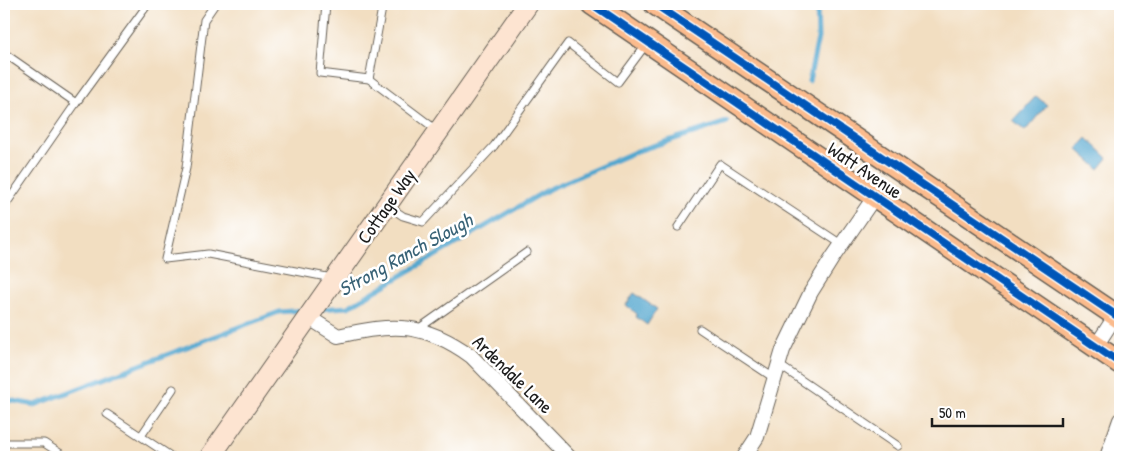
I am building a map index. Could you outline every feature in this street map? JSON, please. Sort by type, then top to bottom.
[{"type":"main road","name":"Watt Avenue","points":[[592,4],[1120,363]]},
{"type":"main road","name":"Watt Avenue","points":[[655,4],[1119,314]]},
{"type":"street","name":"Cottage Way","points":[[210,457],[528,4]]},
{"type":"street","points":[[744,457],[757,437],[783,350],[811,292],[841,244],[875,196]]},
{"type":"street","points":[[1096,346],[1119,314]]},
{"type":"street","name":"Ardendale Lane","points":[[308,317],[338,336],[393,327],[418,330],[455,344],[471,356],[570,457]]},
{"type":"street","points":[[1107,457],[1120,420]]},
{"type":"lane","points":[[4,207],[148,4]]},
{"type":"lane","points":[[215,4],[204,20],[186,168],[165,259],[208,254],[332,283]]},
{"type":"lane","points":[[326,4],[320,73],[369,79],[438,132]]},
{"type":"lane","points":[[369,79],[382,8],[377,4]]},
{"type":"lane","points":[[386,205],[403,216],[422,222],[494,146],[568,43],[618,82],[648,42]]},
{"type":"lane","points":[[4,53],[76,103]]},
{"type":"lane","points":[[678,227],[720,164],[841,244]]},
{"type":"lane","points":[[418,330],[527,252]]},
{"type":"lane","points":[[700,329],[776,371],[898,446]]},
{"type":"lane","points":[[140,436],[173,389]]},
{"type":"lane","points":[[107,414],[172,457]]},
{"type":"lane","points":[[4,443],[44,443],[66,457]]},
{"type":"water","points":[[1036,96],[1047,105],[1025,131],[1013,121]]},
{"type":"water","points":[[1087,138],[1108,158],[1099,169],[1077,149]]},
{"type":"water","points":[[634,293],[657,309],[647,325],[636,317],[637,314],[626,305]]},
{"type":"waterway","name":"Strong Ranch Slough","points":[[809,81],[818,38],[817,4]]},
{"type":"waterway","name":"Strong Ranch Slough","points":[[319,309],[348,307],[549,189],[637,151],[727,122]]},
{"type":"waterway","name":"Strong Ranch Slough","points":[[4,396],[9,400],[35,405],[279,312],[306,310]]},
{"type":"cycle path","points":[[592,4],[1120,363]]},
{"type":"cycle path","points":[[655,4],[1120,318]]}]
